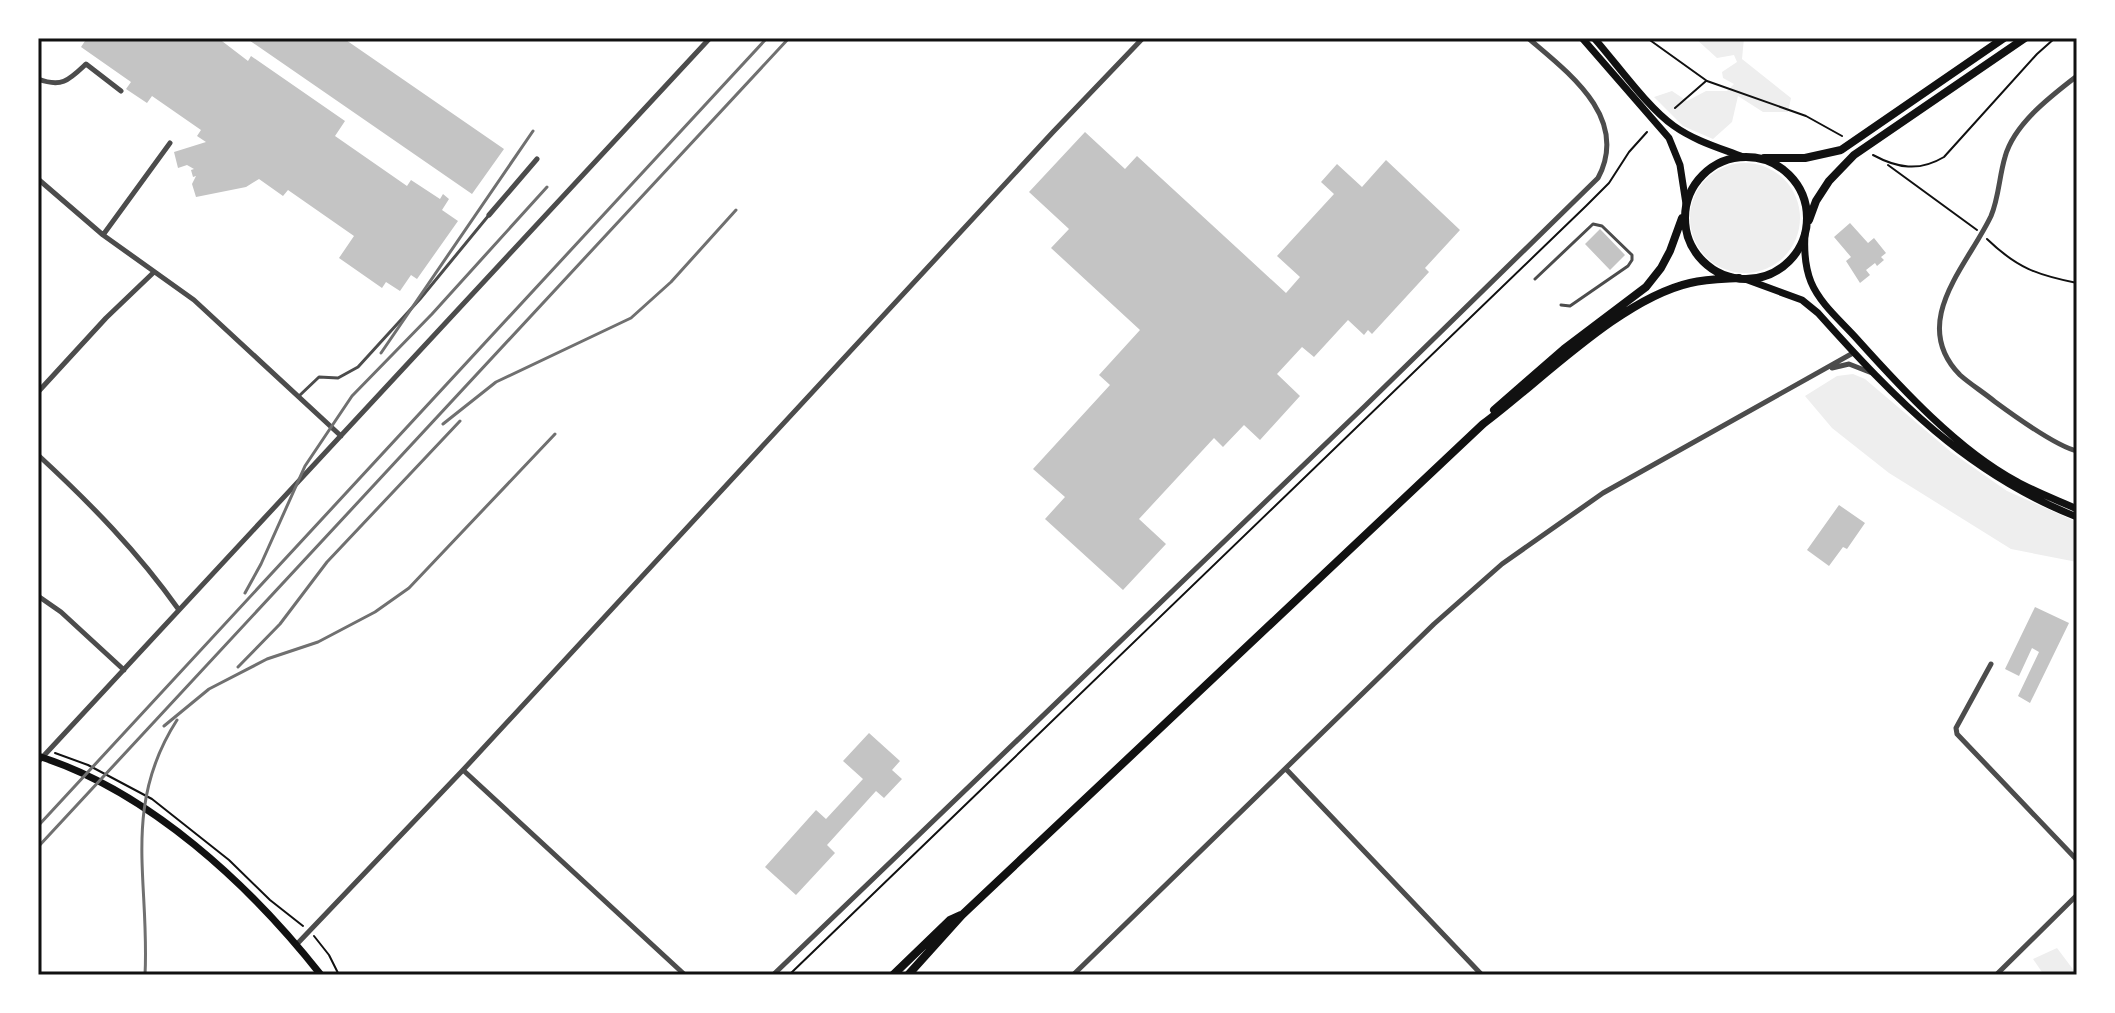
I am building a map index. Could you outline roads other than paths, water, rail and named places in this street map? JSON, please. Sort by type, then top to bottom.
[{"type":"highway","points":[[1483,424],[1495,408],[1550,360],[1646,287],[1670,251],[1692,189],[1701,176],[1728,160],[1743,157],[1805,158],[1841,150],[2004,38]]},
{"type":"highway","points":[[908,975],[962,915],[1483,424],[1573,351],[1644,302],[1693,282],[1742,279],[1776,271],[1794,255],[1816,201],[1829,181],[1854,155],[2025,38]]},
{"type":"highway","points":[[1760,158],[1774,164],[1797,184],[1807,213],[1805,231]]},
{"type":"highway","points":[[1686,207],[1686,227],[1695,252],[1714,270],[1742,279]]},
{"type":"highway","points":[[893,975],[950,920],[962,915]]},
{"type":"main road","points":[[1582,38],[1669,138],[1680,165],[1686,207]]},
{"type":"main road","points":[[1594,38],[1674,126],[1743,157]]},
{"type":"main road","points":[[1805,231],[1804,252],[1811,283],[1864,347],[1951,435],[2014,480],[2077,509]]},
{"type":"main road","points":[[1742,279],[1802,300],[1941,439],[2013,488],[2077,517]]},
{"type":"main road","points":[[1853,353],[1864,347]]},
{"type":"main road","points":[[38,759],[105,783],[158,817],[213,862],[297,944],[321,975]]},
{"type":"street","points":[[38,759],[710,38]]},
{"type":"street","points":[[297,944],[463,770],[1143,38]]},
{"type":"street","points":[[773,975],[1598,178],[1609,151],[1603,119],[1578,84],[1528,38]]},
{"type":"street","points":[[38,79],[51,84],[63,82],[86,64],[121,91]]},
{"type":"street","points":[[2077,76],[2050,98],[2010,144],[1994,208],[1944,300],[1939,324],[1943,347],[1959,373],[2013,416],[2077,451]]},
{"type":"street","points":[[103,235],[170,143]]},
{"type":"street","points":[[489,215],[537,159]]},
{"type":"street","points":[[38,179],[103,235],[194,300],[341,436]]},
{"type":"street","points":[[38,392],[106,318],[153,273]]},
{"type":"street","points":[[1073,975],[1443,616],[1528,544],[1603,493],[1853,353]]},
{"type":"street","points":[[1823,370],[1849,364],[1873,374]]},
{"type":"street","points":[[38,455],[120,536],[151,571],[179,610]]},
{"type":"street","points":[[38,596],[61,612],[124,670]]},
{"type":"street","points":[[1991,664],[1956,728],[1957,734],[2077,860]]},
{"type":"street","points":[[1286,769],[1482,975]]},
{"type":"street","points":[[463,770],[685,975]]},
{"type":"street","points":[[1996,975],[2077,895]]},
{"type":"lane","points":[[299,396],[319,377],[338,378],[358,367],[420,299],[489,215]]},
{"type":"lane","points":[[1535,279],[1593,224],[1602,226],[1632,255],[1628,266],[1570,306],[1561,305]]},
{"type":"railway","points":[[38,826],[767,38]]},
{"type":"railway","points":[[38,847],[789,38]]},
{"type":"railway","points":[[381,353],[533,131]]},
{"type":"railway","points":[[245,593],[305,466],[352,396],[432,314],[547,187]]},
{"type":"railway","points":[[443,424],[496,382],[631,318],[671,282],[736,210]]},
{"type":"railway","points":[[238,667],[280,624],[327,562],[460,421]]},
{"type":"railway","points":[[164,726],[209,689],[267,659],[318,642],[375,612],[409,588],[555,434]]},
{"type":"railway","points":[[145,975],[144,814],[149,783],[160,752],[177,720]]}]
